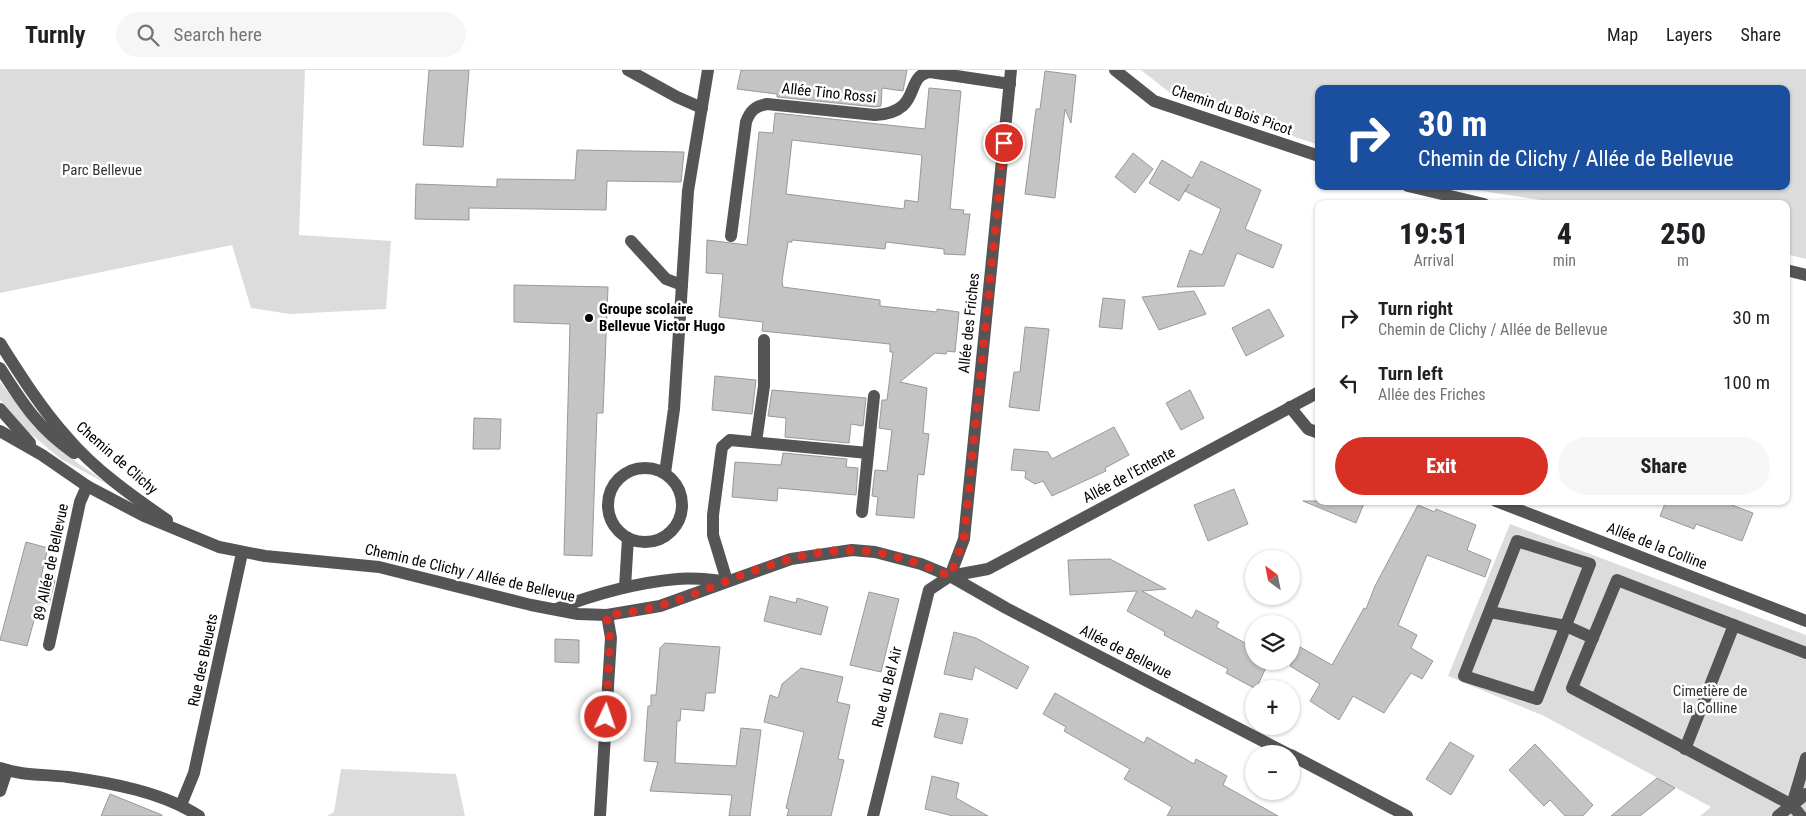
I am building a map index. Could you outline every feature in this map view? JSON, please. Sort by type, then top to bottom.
[{"type":"street","points":[[628,70],[677,97],[702,108]]},
{"type":"street","points":[[665,473],[674,409],[688,191],[708,70]]},
{"type":"street","name":"Allée des Friches","points":[[950,576],[964,539],[1011,70]]},
{"type":"street","name":"Chemin du Bois Picot","points":[[1115,70],[1154,101],[1315,155]]},
{"type":"street","name":"Allée Tino Rossi","points":[[731,236],[746,122],[754,108],[767,104],[875,115],[888,114],[905,104],[912,96],[917,77],[922,73],[930,72],[1010,84]]},
{"type":"street","points":[[1425,190],[1467,200]]},
{"type":"street","points":[[631,241],[666,279],[682,285]]},
{"type":"street","points":[[1790,271],[1806,275]]},
{"type":"street","points":[[756,442],[764,386],[764,340]]},
{"type":"street","name":"Chemin de Clichy","points":[[0,343],[45,411],[68,439],[107,475],[190,535]]},
{"type":"street","points":[[0,368],[32,417],[57,441],[107,475]]},
{"type":"street","name":"Allée de l'Entente","points":[[950,576],[988,569],[1315,394]]},
{"type":"street","points":[[862,512],[874,396]]},
{"type":"street","points":[[1290,407],[1308,429],[1315,432]]},
{"type":"street","points":[[0,409],[42,456]]},
{"type":"street","name":"Chemin de Clichy / Allée de Bellevue","points":[[0,431],[87,486],[144,516],[190,535],[242,553],[379,567],[554,610],[606,615],[660,606],[791,559],[852,550],[875,552],[912,562],[950,576]]},
{"type":"street","points":[[554,610],[593,594],[625,587],[678,579],[728,581],[713,535],[713,515],[722,447],[730,440],[868,453]]},
{"type":"street","points":[[650,467],[665,473],[675,482],[681,495],[682,510],[676,525],[666,536],[652,541],[640,542],[628,538],[619,532],[609,516],[608,499],[614,482],[631,469],[650,467]]},
{"type":"street","name":"89 Allée de Bellevue","points":[[49,646],[80,502],[87,486]]},
{"type":"street","name":"Allée de la Colline","points":[[1506,505],[1806,621]]},
{"type":"street","points":[[625,587],[628,538]]},
{"type":"street","points":[[1517,542],[1590,564],[1566,626],[1537,698],[1464,676],[1517,542]]},
{"type":"street","name":"Rue des Bleuets","points":[[181,805],[194,773],[242,553]]},
{"type":"street","name":"Allée de Bellevue","points":[[950,576],[1006,608],[1272,745]]},
{"type":"street","name":"Rue du Bel Air","points":[[873,816],[929,590],[950,576]]},
{"type":"street","points":[[1801,816],[1792,806],[1572,688],[1617,580],[1806,654]]},
{"type":"street","points":[[1490,612],[1566,626],[1593,638]]},
{"type":"street","points":[[600,816],[610,638],[606,615]]},
{"type":"street","points":[[1685,749],[1734,625]]},
{"type":"street","points":[[1792,806],[1806,758]]},
{"type":"street","name":"Allée de Bellevue","points":[[1300,759],[1407,816]]},
{"type":"street","points":[[0,791],[3,769],[88,780],[133,790],[181,805],[199,816]]},
{"type":"street","points":[[1778,816],[1806,794]]},
{"type":"green space","name":"Parc Bellevue","points":[[0,70],[305,70],[299,235],[391,241],[386,309],[290,314],[251,308],[232,245],[0,293]]},
{"type":"green space","points":[[1141,70],[1806,70],[1806,259],[1790,255],[1790,200],[1541,200],[1476,190],[1790,190],[1790,85],[1315,85],[1315,144],[1174,96]]},
{"type":"green space","points":[[0,382],[39,431],[79,464],[114,488],[61,459],[26,430],[0,400]]},
{"type":"green space","name":"Cimetière de la Colline","points":[[1510,524],[1806,635],[1806,816],[1700,816],[1711,807],[1544,716],[1448,676]]},
{"type":"green space","points":[[341,769],[456,774],[465,816],[327,816],[334,812]]},
{"type":"building","points":[[429,70],[469,70],[463,147],[423,145]]},
{"type":"building","points":[[741,70],[907,70],[903,91],[882,88],[881,106],[875,107],[777,97],[777,94],[737,89]]},
{"type":"building","points":[[1045,71],[1076,75],[1071,123],[1065,109],[1055,198],[1025,194],[1036,109],[1040,109]]},
{"type":"building","points":[[929,88],[961,91],[950,209],[964,210],[963,214],[970,214],[965,255],[944,254],[944,249],[886,242],[885,249],[792,240],[792,242],[788,242],[782,281],[783,287],[880,300],[880,306],[937,312],[937,309],[959,312],[955,352],[947,351],[946,354],[935,353],[900,382],[927,388],[923,433],[929,434],[924,475],[918,474],[914,518],[876,515],[878,497],[872,496],[875,470],[887,471],[892,430],[879,428],[882,400],[887,400],[893,352],[890,352],[890,344],[762,331],[763,322],[719,317],[723,274],[706,273],[707,240],[747,245],[759,132],[773,133],[775,113],[925,129]],"holes":[[[792,140],[922,155],[918,202],[905,200],[904,209],[786,194]]]},
{"type":"building","points":[[577,150],[684,152],[681,182],[607,181],[606,210],[469,208],[469,220],[415,219],[416,184],[497,187],[497,179],[575,180]]},
{"type":"building","points":[[1133,153],[1153,169],[1135,193],[1115,177]]},
{"type":"building","points":[[1162,160],[1192,178],[1201,161],[1261,190],[1245,229],[1282,245],[1273,268],[1237,253],[1224,286],[1177,287],[1190,250],[1202,255],[1221,209],[1185,191],[1189,184],[1179,201],[1149,183]]},
{"type":"building","points":[[514,285],[608,287],[603,413],[597,413],[592,556],[564,555],[570,324],[514,322]]},
{"type":"building","points":[[1194,291],[1206,314],[1159,330],[1142,297]]},
{"type":"building","points":[[1103,298],[1125,300],[1122,329],[1099,327]]},
{"type":"building","points":[[1269,309],[1284,336],[1246,356],[1232,328]]},
{"type":"building","points":[[1025,327],[1049,329],[1039,411],[1009,407],[1014,372],[1020,372]]},
{"type":"building","points":[[715,376],[756,380],[752,414],[712,410]]},
{"type":"building","points":[[772,390],[866,398],[863,426],[851,424],[849,443],[785,437],[786,418],[768,416]]},
{"type":"building","points":[[1190,390],[1204,418],[1181,430],[1166,403]]},
{"type":"building","points":[[474,418],[501,419],[500,449],[473,449]]},
{"type":"building","points":[[1114,427],[1129,455],[1105,468],[1106,471],[1052,496],[1043,481],[1035,484],[1025,478],[1026,471],[1011,470],[1014,449],[1048,452],[1052,459]]},
{"type":"building","points":[[783,453],[847,459],[846,467],[858,468],[856,495],[778,488],[777,501],[732,497],[735,462],[781,465]]},
{"type":"building","points":[[1234,489],[1248,524],[1208,541],[1194,505]]},
{"type":"building","points":[[1303,501],[1315,501],[1315,505],[1363,505],[1356,523]]},
{"type":"building","points":[[1418,505],[1435,512],[1436,509],[1476,525],[1467,550],[1491,560],[1485,577],[1427,555],[1398,625],[1417,635],[1411,648],[1433,661],[1422,679],[1411,673],[1384,713],[1353,696],[1339,720],[1310,701],[1320,684],[1297,670],[1300,670],[1300,647],[1332,665],[1364,608],[1366,609],[1375,586]]},
{"type":"building","points":[[1664,505],[1732,505],[1753,513],[1742,541],[1696,524],[1694,529],[1660,516]]},
{"type":"building","points":[[26,542],[48,548],[41,577],[55,580],[49,605],[39,602],[27,646],[0,640]]},
{"type":"building","points":[[1110,559],[1166,589],[1142,591],[1192,618],[1196,610],[1219,622],[1216,627],[1245,643],[1245,670],[1265,670],[1260,680],[1245,680],[1245,683],[1226,673],[1228,669],[1164,635],[1165,632],[1127,611],[1137,591],[1070,595],[1068,560]]},
{"type":"building","points":[[869,592],[899,599],[881,672],[850,665]]},
{"type":"building","points":[[770,596],[796,603],[797,598],[828,607],[821,635],[764,621]]},
{"type":"building","points":[[954,632],[976,638],[1029,667],[1017,689],[975,667],[972,680],[944,674]]},
{"type":"building","points":[[555,639],[579,640],[579,663],[555,662]]},
{"type":"building","points":[[665,643],[720,647],[715,693],[706,693],[704,711],[681,709],[680,721],[677,721],[675,763],[736,766],[741,728],[761,730],[750,816],[729,816],[732,795],[650,791],[658,762],[644,761],[648,706],[651,706],[651,695],[656,695],[660,648]]},
{"type":"building","points":[[801,668],[843,677],[837,702],[850,705],[838,759],[844,760],[831,816],[787,816],[789,809],[786,808],[804,732],[764,722],[770,695],[778,698],[782,684]]},
{"type":"building","points":[[1055,693],[1144,743],[1147,737],[1194,764],[1196,759],[1227,776],[1223,785],[1245,797],[1245,800],[1250,800],[1278,816],[1167,816],[1172,807],[1124,779],[1130,769],[1064,731],[1066,727],[1043,714]]},
{"type":"building","points":[[940,713],[968,719],[962,744],[934,737]]},
{"type":"building","points":[[1450,742],[1474,756],[1451,795],[1426,779]]},
{"type":"building","points":[[1535,744],[1593,805],[1583,816],[1565,816],[1550,800],[1544,806],[1509,770]]},
{"type":"building","points":[[932,776],[959,783],[956,798],[988,816],[953,816],[925,809]]},
{"type":"building","points":[[1657,778],[1675,788],[1640,816],[1611,816]]},
{"type":"building","points":[[110,794],[162,815],[162,816],[101,816]]},
{"type":"place","name":"Groupe scolaire Bellevue Victor Hugo","points":[[589,318]]},
{"type":"route","points":[[606,717],[610,638],[606,615],[660,606],[791,559],[834,551],[875,552],[921,564],[950,576],[964,539],[1004,143]]}]
